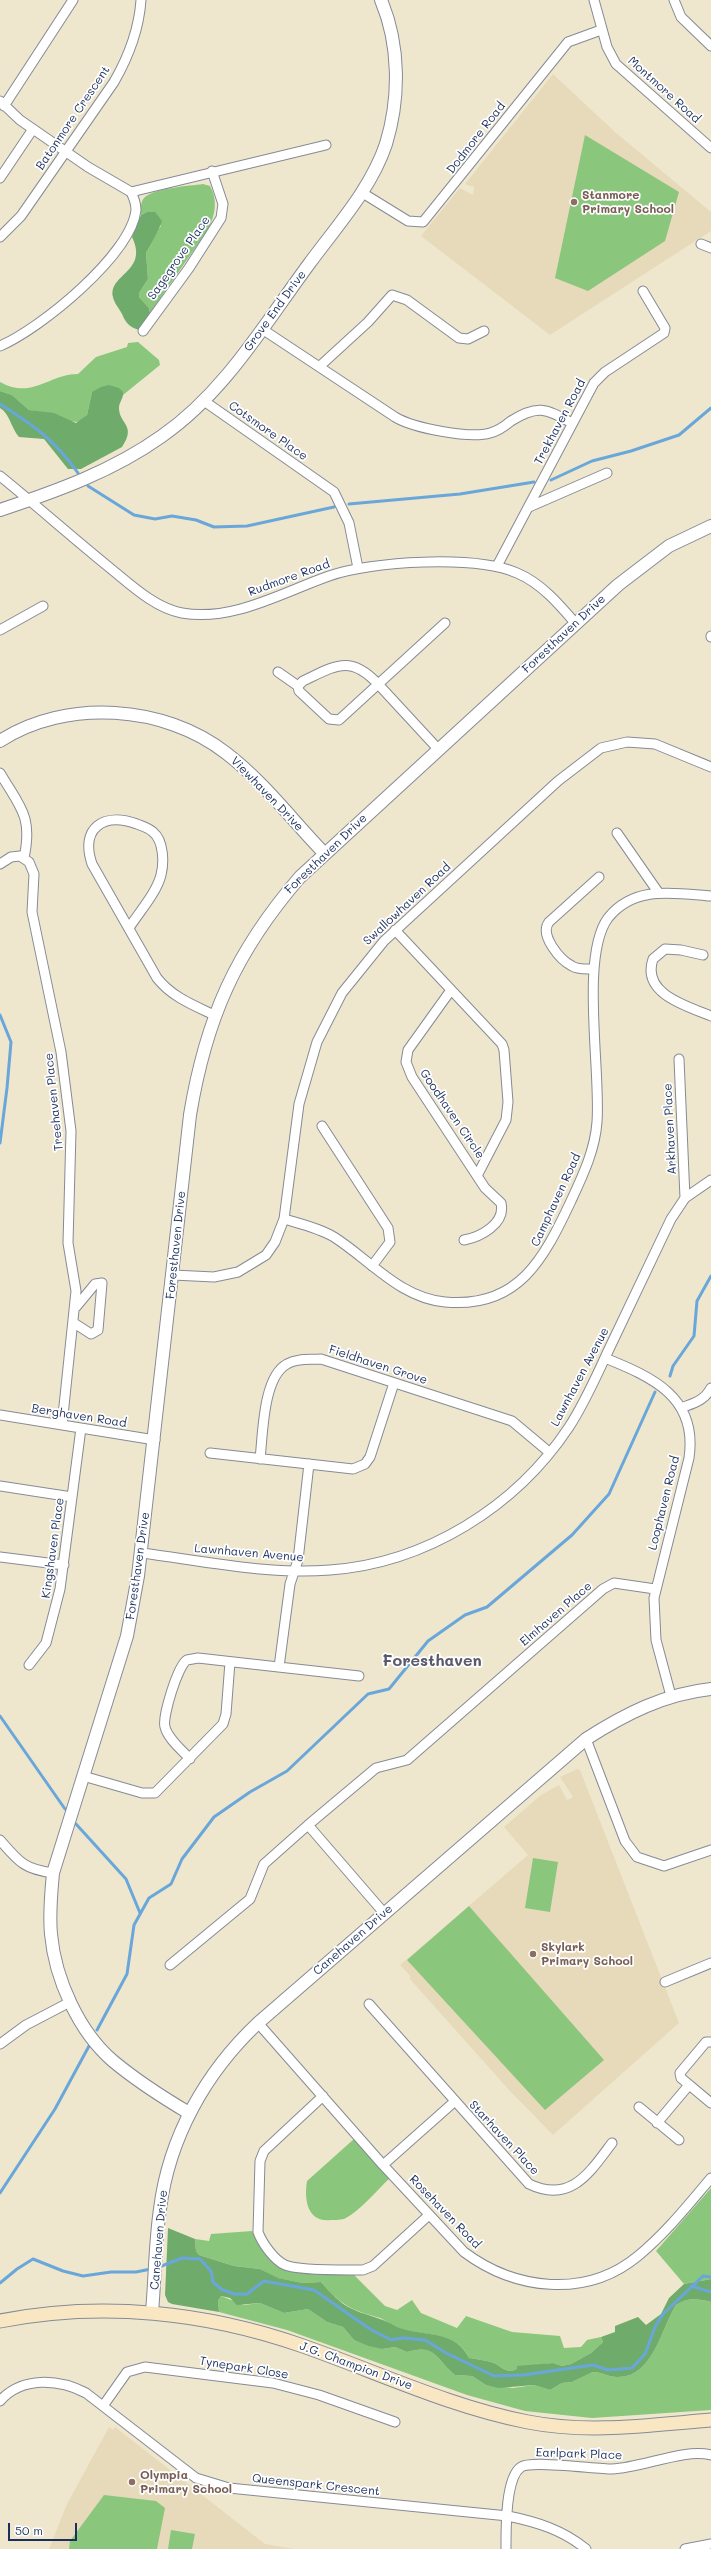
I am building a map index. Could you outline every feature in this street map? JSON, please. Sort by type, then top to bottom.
[{"type":"main road","name":"J.G. Champion Drive","points":[[0,2321],[79,2311],[152,2312],[201,2318],[253,2330],[453,2401],[528,2422],[590,2428],[711,2420]]},
{"type":"street","points":[[0,346],[26,332],[98,273],[131,225],[136,209],[131,192],[88,167],[33,129],[2,103],[73,0]]},
{"type":"street","name":"Batonmore Crescent","points":[[0,237],[21,216],[126,61],[134,39],[141,0]]},
{"type":"street","name":"Grove End Drive","points":[[0,510],[29,500],[120,463],[162,436],[204,401],[231,370],[361,192],[385,146],[393,114],[396,89],[393,43],[381,0]]},
{"type":"street","name":"Montmore Road","points":[[594,0],[611,56],[623,72],[711,148]]},
{"type":"street","points":[[674,0],[681,18],[711,46]]},
{"type":"street","name":"Dodmore Road","points":[[361,192],[408,221],[423,222],[568,42],[602,30]]},
{"type":"street","points":[[0,178],[33,129]]},
{"type":"street","points":[[131,192],[212,171],[326,145]]},
{"type":"street","name":"Sagegrove Place","points":[[143,331],[189,268],[221,218],[223,204],[212,171]]},
{"type":"street","points":[[701,244],[711,248]]},
{"type":"street","name":"Trekhaven Road","points":[[497,566],[572,424],[599,377],[664,333],[665,328],[643,291]]},
{"type":"street","points":[[320,366],[368,322],[392,295],[407,300],[459,338],[468,339],[484,331]]},
{"type":"street","points":[[262,328],[395,417],[411,426],[483,435],[499,430],[524,413],[536,409],[549,412],[572,424]]},
{"type":"street","name":"Cotsmore Place","points":[[204,401],[334,492],[349,523],[358,568]]},
{"type":"street","points":[[529,507],[607,473]]},
{"type":"street","name":"Rudmore Road","points":[[0,476],[131,585],[168,609],[182,613],[219,614],[239,609],[330,575],[358,568],[389,564],[450,563],[497,566],[517,573],[539,586],[576,624]]},
{"type":"street","name":"Foresthaven Drive","points":[[189,2113],[144,2086],[112,2060],[93,2038],[70,2002],[61,1977],[51,1934],[50,1907],[53,1873],[127,1636],[142,1553],[192,1107],[201,1061],[214,1015],[230,978],[256,931],[277,903],[324,853],[618,585],[654,556],[689,535],[711,526]]},
{"type":"street","points":[[0,630],[43,606]]},
{"type":"street","points":[[278,672],[298,686],[299,690],[327,717],[337,721],[445,623]]},
{"type":"street","points":[[298,686],[319,673],[346,665],[361,667],[438,750]]},
{"type":"street","name":"Viewhaven Drive","points":[[0,741],[37,723],[83,713],[132,714],[174,726],[209,741],[242,766],[324,853]]},
{"type":"street","name":"Swallowhaven Road","points":[[173,1275],[214,1277],[238,1272],[266,1255],[275,1242],[284,1220],[299,1104],[318,1042],[342,993],[374,952],[395,930],[558,781],[601,748],[627,742],[655,744],[711,767]]},
{"type":"street","points":[[0,773],[27,818],[29,833],[22,857],[11,857],[0,864]]},
{"type":"street","points":[[129,928],[161,877],[163,866],[161,846],[157,836],[149,829],[124,821],[109,820],[93,829],[89,838],[89,855],[129,928],[163,985],[180,999],[214,1015]]},
{"type":"street","points":[[617,833],[658,892]]},
{"type":"street","name":"Treehaven Place","points":[[22,857],[29,862],[34,874],[32,912],[61,1052],[68,1101],[72,1149],[68,1243],[76,1291],[76,1307],[62,1424]]},
{"type":"street","points":[[594,969],[570,966],[547,940],[544,930],[548,922],[599,877]]},
{"type":"street","name":"Camphaven Road","points":[[284,1220],[332,1236],[397,1284],[428,1299],[460,1303],[476,1301],[504,1292],[520,1282],[540,1260],[549,1247],[582,1177],[595,1139],[598,1103],[594,969],[598,938],[609,918],[628,901],[658,892],[711,896]]},
{"type":"street","name":"Goodhaven Circle","points":[[395,930],[502,1044],[506,1058],[508,1102],[506,1120],[478,1174],[412,1077],[406,1062],[412,1042],[451,990]]},
{"type":"street","points":[[703,955],[681,950],[665,949],[653,959],[652,975],[655,985],[667,997],[711,1016]]},
{"type":"street","name":"Arkhaven Place","points":[[679,1059],[685,1198]]},
{"type":"street","points":[[322,1126],[388,1228],[390,1242],[372,1266]]},
{"type":"street","points":[[464,1240],[484,1233],[500,1218],[502,1211],[499,1200],[485,1188],[478,1174]]},
{"type":"street","name":"Lawnhaven Avenue","points":[[142,1553],[296,1570],[330,1570],[357,1566],[400,1556],[430,1544],[488,1512],[529,1476],[549,1452],[579,1410],[671,1219],[685,1198],[711,1180]]},
{"type":"street","points":[[74,1323],[91,1334],[98,1330],[102,1283],[95,1284],[76,1307]]},
{"type":"street","name":"Loophaven Road","points":[[605,1358],[645,1374],[669,1394],[681,1408],[686,1417],[691,1442],[655,1588],[654,1612],[656,1640],[671,1696]]},
{"type":"street","name":"Fieldhaven Grove","points":[[260,1459],[272,1381],[281,1367],[302,1359],[321,1359],[512,1421],[549,1452]]},
{"type":"street","points":[[210,1453],[353,1469],[365,1464],[370,1457],[394,1383]]},
{"type":"street","points":[[681,1408],[699,1402],[706,1396],[711,1388]]},
{"type":"street","name":"Berghaven Road","points":[[0,1415],[155,1440]]},
{"type":"street","name":"Kingshaven Place","points":[[30,1665],[46,1643],[53,1622],[64,1565],[81,1428]]},
{"type":"street","points":[[279,1667],[290,1584],[296,1570],[309,1464]]},
{"type":"street","points":[[0,1486],[72,1497]]},
{"type":"street","points":[[0,1557],[64,1565]]},
{"type":"street","name":"Elmhaven Place","points":[[170,1965],[250,1899],[264,1864],[308,1825],[376,1768],[407,1760],[610,1584],[621,1583],[655,1588]]},
{"type":"street","points":[[190,1759],[169,1734],[164,1724],[178,1673],[184,1662],[191,1658],[359,1676]]},
{"type":"street","points":[[83,1776],[142,1793],[152,1794],[220,1729],[225,1720],[230,1662]]},
{"type":"street","name":"Canehaven Drive","points":[[152,2312],[156,2251],[165,2182],[189,2113],[228,2054],[258,2023],[586,1739],[633,1712],[671,1696],[711,1689]]},
{"type":"street","points":[[586,1739],[625,1842],[637,1857],[664,1866],[711,1850]]},
{"type":"street","points":[[308,1825],[384,1913]]},
{"type":"street","points":[[0,1840],[22,1865],[34,1870],[53,1873]]},
{"type":"street","points":[[665,1982],[711,1963]]},
{"type":"street","points":[[0,2044],[26,2025],[70,2002]]},
{"type":"street","name":"Starhaven Place","points":[[369,2004],[454,2102],[529,2184],[538,2189],[557,2191],[576,2184],[594,2168],[612,2143]]},
{"type":"street","name":"Rosehaven Road","points":[[258,2023],[383,2165],[464,2252],[478,2262],[506,2277],[528,2283],[552,2285],[580,2283],[612,2272],[637,2257],[664,2232],[711,2178]]},
{"type":"street","points":[[711,2042],[706,2042],[680,2073],[681,2078],[711,2103]]},
{"type":"street","points":[[657,2123],[689,2085]]},
{"type":"street","points":[[323,2096],[267,2147],[260,2161],[258,2232],[262,2241],[278,2260],[290,2267],[363,2270],[373,2266],[429,2215]]},
{"type":"street","name":"Starhaven Place","points":[[383,2165],[454,2102]]},
{"type":"street","points":[[639,2107],[679,2140]]},
{"type":"street","name":"Tynepark Close","points":[[103,2406],[127,2372],[145,2367],[235,2376],[273,2383],[319,2395],[395,2422]]},
{"type":"street","name":"Queenspark Crescent","points":[[0,2401],[21,2388],[32,2384],[56,2382],[71,2385],[103,2406],[196,2478],[216,2486],[508,2516],[537,2522],[553,2528],[586,2549]]},
{"type":"street","name":"Earlpark Place","points":[[506,2549],[512,2480],[515,2474],[527,2465],[612,2469],[633,2467],[689,2454],[711,2455]]},
{"type":"street","points":[[685,2549],[711,2544]]},
{"type":"shaded area","name":"Stanmore Primary School","points":[[553,74],[615,132],[711,212],[711,231],[550,335],[421,236],[460,188],[473,195],[474,187],[465,184]]},
{"type":"shaded area","name":"Skylark Primary School","points":[[577,1769],[580,1770],[679,2023],[553,2135],[509,2090],[409,1978],[411,1977],[400,1965],[528,1855],[504,1827],[541,1795],[559,1785],[567,1800],[573,1797],[560,1777]]},
{"type":"shaded area","name":"Olympia Primary School","points":[[109,2427],[113,2430],[115,2427],[265,2544],[295,2549],[49,2549],[67,2504]]},
{"type":"green space","points":[[585,135],[679,192],[665,241],[588,291],[555,278]]},
{"type":"green space","points":[[203,184],[210,186],[215,202],[213,218],[209,228],[150,313],[149,308],[139,297],[139,293],[148,279],[146,253],[156,232],[161,226],[147,212],[141,215],[142,201],[145,197],[156,191]]},
{"type":"green space","points":[[147,212],[155,212],[162,221],[146,253],[148,279],[139,293],[139,297],[149,308],[150,313],[139,330],[130,326],[125,320],[115,303],[113,289],[136,258],[136,249],[132,237],[141,215]]},
{"type":"green space","points":[[138,342],[159,360],[160,365],[123,395],[123,392],[92,392],[87,415],[79,422],[67,421],[54,414],[29,410],[12,395],[0,391],[0,382],[11,387],[22,388],[40,385],[68,375],[78,374],[96,357],[127,347],[128,343]]},
{"type":"green space","points":[[109,385],[119,388],[123,392],[119,408],[128,429],[126,440],[122,447],[81,469],[68,469],[44,439],[19,437],[8,417],[0,408],[0,391],[12,395],[29,410],[54,413],[76,423],[87,415],[92,392]]},
{"type":"green space","points":[[533,1858],[558,1862],[550,1912],[525,1908]]},
{"type":"green space","points":[[469,1906],[604,2060],[545,2110],[407,1960]]},
{"type":"green space","points":[[354,2139],[390,2178],[363,2205],[346,2218],[338,2220],[323,2220],[317,2218],[312,2214],[307,2202],[307,2181]]},
{"type":"green space","points":[[711,2188],[711,2279],[684,2284],[656,2251]]},
{"type":"green space","points":[[168,2228],[195,2239],[196,2251],[199,2255],[234,2266],[260,2269],[278,2278],[303,2283],[321,2282],[336,2298],[354,2310],[403,2329],[449,2339],[457,2343],[469,2358],[495,2363],[510,2371],[517,2369],[517,2366],[553,2363],[562,2366],[571,2364],[591,2353],[603,2342],[601,2337],[615,2332],[615,2326],[638,2317],[646,2325],[661,2314],[669,2298],[684,2284],[711,2279],[711,2302],[693,2299],[676,2305],[648,2361],[639,2370],[629,2375],[614,2377],[593,2372],[572,2382],[562,2383],[550,2390],[534,2385],[499,2388],[486,2385],[472,2376],[455,2375],[439,2358],[429,2351],[416,2350],[407,2352],[395,2347],[382,2349],[354,2340],[343,2327],[327,2322],[308,2309],[284,2313],[260,2303],[237,2305],[230,2298],[221,2296],[218,2301],[219,2312],[172,2304],[168,2302],[165,2295]]},
{"type":"green space","points":[[252,2231],[264,2251],[294,2271],[354,2275],[385,2306],[397,2310],[412,2300],[421,2313],[457,2328],[466,2316],[512,2332],[560,2336],[564,2348],[581,2347],[587,2340],[601,2337],[603,2342],[591,2353],[571,2364],[562,2366],[553,2363],[517,2367],[518,2369],[510,2371],[495,2363],[469,2358],[464,2349],[449,2339],[399,2328],[380,2318],[347,2306],[321,2282],[303,2283],[277,2278],[260,2269],[234,2266],[199,2255],[196,2251],[195,2239],[209,2241],[211,2234]]},
{"type":"green space","points":[[221,2296],[244,2305],[260,2303],[284,2313],[308,2309],[327,2322],[343,2327],[354,2340],[382,2349],[395,2347],[407,2352],[416,2350],[429,2351],[439,2358],[455,2375],[472,2376],[486,2385],[513,2388],[534,2385],[550,2390],[562,2383],[572,2382],[593,2372],[617,2377],[629,2375],[639,2370],[648,2361],[676,2305],[693,2299],[711,2302],[711,2410],[592,2418],[525,2411],[467,2395],[287,2330],[219,2312],[218,2301]]},
{"type":"green space","points":[[104,2495],[156,2501],[165,2508],[157,2549],[69,2549],[70,2541]]},
{"type":"green space","points":[[171,2530],[195,2534],[192,2549],[168,2549]]},
{"type":"waterway","points":[[0,404],[43,434],[61,451],[78,473]]},
{"type":"waterway","points":[[551,480],[592,461],[631,451],[679,435],[711,408]]},
{"type":"waterway","points":[[349,504],[460,494],[534,482]]},
{"type":"waterway","points":[[88,486],[134,515],[155,519],[172,516],[196,520],[214,527],[247,526],[334,507]]},
{"type":"waterway","points":[[0,1015],[11,1042],[0,1143]]},
{"type":"waterway","points":[[670,1376],[673,1366],[694,1336],[697,1301],[711,1276]]},
{"type":"waterway","points":[[97,2030],[127,1974],[134,1925],[149,1898],[171,1884],[182,1859],[214,1817],[250,1792],[287,1771],[368,1694],[389,1689],[428,1641],[465,1615],[487,1607],[572,1535],[609,1494],[655,1392]]},
{"type":"waterway","points":[[0,1716],[65,1809]]},
{"type":"waterway","points":[[76,1824],[126,1879],[140,1913]]},
{"type":"waterway","points":[[0,2193],[55,2109],[89,2046]]},
{"type":"waterway","points":[[159,2267],[182,2258],[200,2259],[211,2271],[213,2282],[221,2289],[234,2294],[247,2294],[264,2281],[314,2290],[370,2329],[391,2340],[403,2338],[425,2340],[446,2353],[494,2376],[523,2375],[593,2365],[608,2370],[632,2368],[645,2354],[655,2327],[663,2314],[703,2276],[711,2277]]},
{"type":"waterway","points":[[0,2283],[17,2269],[33,2259],[63,2271],[83,2276],[111,2272],[136,2272],[151,2269]]},
{"type":"waterway","points":[[691,2286],[711,2292]]},
{"type":"place","name":"Stanmore Primary School","points":[[574,202]]},
{"type":"place","name":"Skylark Primary School","points":[[533,1954]]},
{"type":"place","name":"Olympia Primary School","points":[[132,2482]]},
{"type":"district","name":"Foresthaven","points":[[432,1661]]}]
